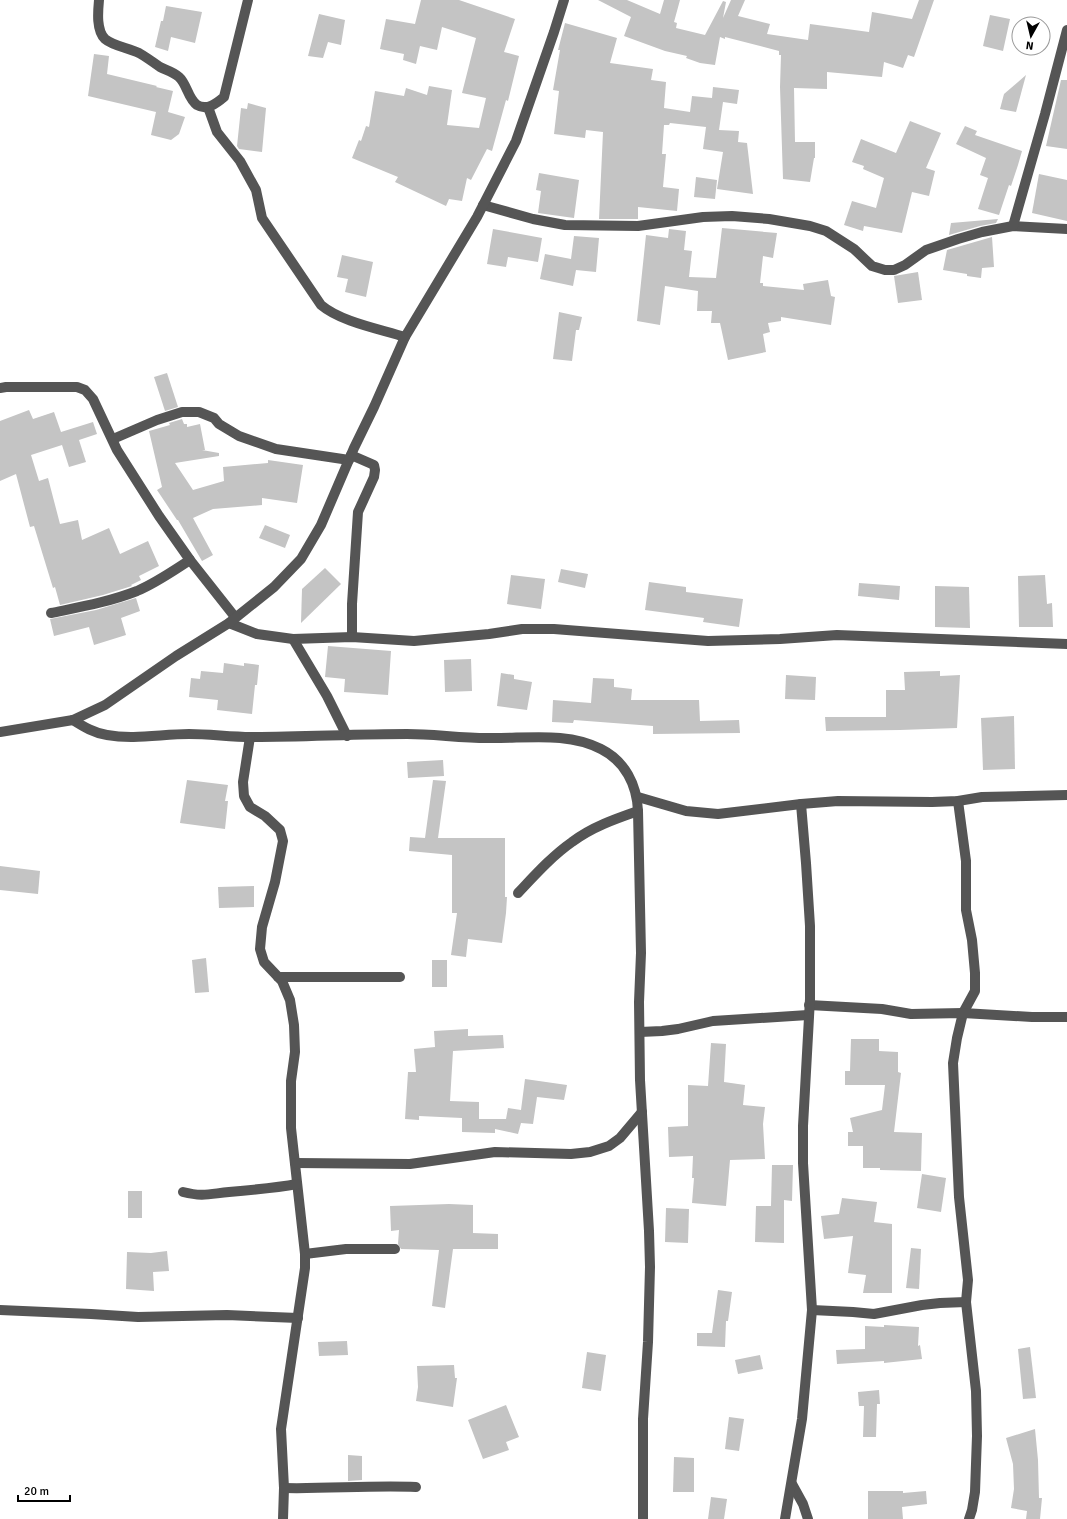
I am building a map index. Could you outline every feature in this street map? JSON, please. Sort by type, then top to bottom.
[{"type":"street","points":[[99,0],[99,20],[101,32],[105,39],[139,53],[160,67],[178,76],[197,105],[208,108],[218,103],[224,97],[248,0]]},
{"type":"street","points":[[0,732],[73,720],[105,705],[176,656],[232,620],[274,587],[301,559],[321,525],[405,337],[483,205],[516,141],[564,0]]},
{"type":"street","points":[[1013,226],[1067,30]]},
{"type":"street","points":[[208,108],[217,132],[240,161],[256,190],[262,218],[321,305],[329,312],[341,317],[405,337]]},
{"type":"street","points":[[483,205],[533,220],[566,226],[638,226],[703,217],[732,216],[769,219],[810,226],[826,231],[854,249],[872,266],[885,270],[894,270],[906,265],[926,250],[958,239],[1013,226],[1067,229]]},
{"type":"street","points":[[0,388],[77,387],[85,390],[93,399],[117,450],[159,516],[232,620],[257,634],[293,639],[352,637],[414,641],[489,634],[522,629],[554,629],[708,641],[780,639],[837,635],[1067,644]]},
{"type":"street","points":[[113,439],[157,420],[182,412],[200,412],[214,418],[219,424],[239,436],[276,450],[350,458],[374,466],[374,477],[358,512],[352,604],[352,637]]},
{"type":"street","points":[[51,613],[94,605],[138,591],[159,580],[190,560]]},
{"type":"street","points":[[293,639],[327,696],[347,736]]},
{"type":"street","points":[[73,720],[90,731],[108,735],[138,737],[190,734],[250,737],[408,734],[486,738],[564,738],[584,741],[602,749],[615,758],[629,773],[638,797],[642,1112],[650,1267],[648,1342],[643,1419],[643,1519]]},
{"type":"street","points":[[250,737],[243,782],[244,796],[250,807],[265,816],[280,830],[283,841],[275,882],[262,927],[260,949],[264,962],[282,981],[290,1000],[294,1025],[295,1052],[291,1081],[292,1128],[305,1254],[305,1268],[281,1429],[284,1488],[283,1519]]},
{"type":"street","points":[[638,797],[686,811],[718,814],[801,804],[838,802],[958,801],[982,797],[1067,795]]},
{"type":"street","points":[[958,801],[966,861],[966,910],[972,940],[975,973],[975,991],[963,1013],[957,1038],[954,1063],[959,1197],[968,1280],[966,1302],[976,1391],[977,1436],[975,1492],[969,1519]]},
{"type":"street","points":[[784,1519],[792,1484],[802,1419],[812,1310],[803,1126],[809,1010],[810,926],[801,804]]},
{"type":"street","points":[[518,893],[545,865],[572,842],[604,823],[638,811]]},
{"type":"street","points":[[278,977],[400,977]]},
{"type":"street","points":[[640,1032],[678,1029],[713,1020],[809,1010],[882,1009],[911,1014],[963,1013],[1032,1017],[1067,1017]]},
{"type":"street","points":[[295,1163],[410,1164],[495,1152],[571,1154],[590,1152],[609,1146],[620,1138],[642,1112]]},
{"type":"street","points":[[183,1192],[209,1196],[297,1184]]},
{"type":"street","points":[[305,1254],[340,1250],[395,1249]]},
{"type":"street","points":[[812,1310],[874,1314],[922,1305],[966,1302]]},
{"type":"street","points":[[0,1310],[138,1317],[227,1315],[298,1318]]},
{"type":"street","points":[[792,1484],[803,1504],[808,1519]]},
{"type":"street","points":[[284,1488],[352,1486],[416,1487]]},
{"type":"building","points":[[421,0],[459,0],[515,19],[504,52],[519,56],[508,101],[506,100],[492,151],[487,149],[471,180],[467,178],[462,201],[449,199],[446,206],[395,182],[398,177],[352,158],[359,140],[361,141],[366,126],[369,127],[375,91],[404,96],[406,88],[427,95],[429,86],[452,90],[447,125],[479,128],[486,98],[462,93],[476,38],[442,27],[437,50],[420,46],[416,64],[403,60],[404,54],[380,49],[386,19],[415,24]]},
{"type":"building","points":[[598,0],[627,0],[660,14],[664,0],[680,0],[674,22],[677,23],[676,28],[705,35],[723,1],[726,2],[723,18],[731,0],[745,0],[738,16],[770,24],[767,34],[808,40],[810,24],[869,32],[872,12],[912,19],[919,0],[934,0],[914,57],[908,55],[903,68],[884,62],[882,77],[827,72],[827,89],[794,88],[795,142],[815,142],[815,158],[810,182],[783,179],[780,87],[781,55],[779,55],[779,51],[720,37],[715,65],[700,63],[686,58],[687,56],[665,51],[624,36],[631,17]]},
{"type":"building","points":[[166,6],[202,12],[195,43],[171,37],[168,51],[155,47]]},
{"type":"building","points":[[319,14],[345,20],[341,45],[328,42],[323,58],[308,56]]},
{"type":"building","points":[[990,15],[1010,19],[1003,51],[983,46]]},
{"type":"building","points":[[565,23],[617,38],[610,63],[653,69],[651,80],[666,82],[664,108],[690,112],[692,96],[712,98],[713,87],[739,90],[737,104],[723,102],[719,130],[739,131],[738,142],[747,143],[753,194],[717,189],[723,152],[703,149],[706,127],[670,123],[669,125],[664,125],[662,154],[666,154],[663,187],[679,189],[677,211],[638,207],[638,219],[599,219],[603,132],[586,130],[585,138],[554,134],[559,91],[553,90],[560,50],[558,50]]},
{"type":"building","points":[[94,54],[109,56],[107,74],[173,91],[168,112],[185,117],[179,134],[171,140],[151,135],[156,112],[88,96]]},
{"type":"building","points":[[1026,75],[1016,112],[1000,109],[1004,94]]},
{"type":"building","points":[[1061,80],[1067,80],[1067,149],[1046,146]]},
{"type":"building","points":[[248,103],[266,108],[262,152],[239,149],[237,146],[241,108],[247,109]]},
{"type":"building","points":[[910,121],[941,133],[926,168],[935,171],[929,196],[912,192],[902,233],[864,226],[863,231],[844,225],[852,201],[876,208],[884,178],[863,169],[864,166],[852,162],[861,139],[896,153]]},
{"type":"building","points":[[965,126],[977,131],[975,135],[1022,151],[1011,186],[1009,185],[999,215],[978,209],[988,178],[980,175],[986,158],[956,144]]},
{"type":"building","points":[[539,173],[579,180],[574,218],[538,213],[541,191],[536,190]]},
{"type":"building","points":[[1039,174],[1067,180],[1067,221],[1032,213]]},
{"type":"building","points":[[696,177],[717,180],[715,199],[694,197]]},
{"type":"building","points":[[998,219],[996,223],[949,235],[951,223]]},
{"type":"building","points":[[722,228],[777,233],[773,258],[763,256],[760,283],[763,283],[763,286],[804,290],[803,284],[828,280],[831,296],[835,297],[831,325],[781,317],[781,321],[768,323],[770,332],[763,334],[766,352],[728,360],[720,323],[711,323],[712,311],[697,311],[698,291],[665,286],[660,325],[637,321],[646,235],[668,238],[669,229],[686,231],[684,250],[692,251],[689,277],[716,278]]},
{"type":"building","points":[[493,229],[542,238],[538,262],[508,257],[506,267],[487,264]]},
{"type":"building","points":[[574,236],[599,238],[596,272],[576,270],[573,286],[540,279],[545,254],[571,259]]},
{"type":"building","points":[[992,237],[994,267],[982,268],[981,278],[943,270],[947,250]]},
{"type":"building","points":[[342,255],[373,262],[366,297],[345,292],[348,279],[337,277]]},
{"type":"building","points":[[918,272],[922,300],[898,303],[894,276]]},
{"type":"building","points":[[559,312],[582,317],[579,330],[576,330],[572,361],[553,359]]},
{"type":"building","points":[[167,373],[178,407],[165,411],[154,377]]},
{"type":"building","points":[[29,410],[33,419],[54,412],[61,432],[93,422],[97,434],[79,440],[86,462],[69,467],[62,445],[31,455],[39,481],[48,478],[60,524],[78,520],[82,540],[109,528],[120,554],[148,541],[159,566],[139,576],[141,580],[131,585],[132,586],[103,595],[60,605],[55,587],[53,588],[34,526],[30,527],[16,474],[0,481],[0,421]]},
{"type":"building","points":[[182,419],[184,424],[187,424],[187,427],[200,424],[205,450],[202,450],[219,453],[219,456],[175,463],[193,490],[224,481],[223,467],[268,463],[268,460],[303,465],[297,503],[262,498],[262,505],[213,509],[193,518],[213,555],[202,561],[178,520],[157,490],[162,487],[149,431],[170,425],[169,423]]},
{"type":"building","points":[[265,525],[290,535],[285,548],[259,538]]},
{"type":"building","points":[[325,568],[341,584],[301,623],[302,589]]},
{"type":"building","points":[[561,569],[588,574],[585,588],[558,582]]},
{"type":"building","points":[[511,575],[545,579],[541,609],[507,604]]},
{"type":"building","points":[[1045,575],[1047,604],[1052,603],[1053,627],[1019,627],[1018,576]]},
{"type":"building","points":[[649,582],[686,587],[686,592],[743,599],[739,627],[703,622],[704,618],[645,610]]},
{"type":"building","points":[[859,583],[900,586],[899,600],[858,596]]},
{"type":"building","points":[[935,586],[969,587],[970,628],[935,627]]},
{"type":"building","points":[[136,598],[140,611],[121,618],[126,635],[94,645],[89,627],[54,636],[50,619],[96,610]]},
{"type":"building","points":[[328,646],[391,651],[388,695],[344,692],[345,679],[325,677]]},
{"type":"building","points":[[471,659],[472,691],[445,692],[444,660]]},
{"type":"building","points":[[224,663],[244,666],[244,663],[259,665],[252,714],[217,710],[218,700],[189,697],[191,678],[200,679],[201,671],[223,673]]},
{"type":"building","points":[[940,671],[940,676],[960,675],[957,728],[826,731],[825,717],[886,717],[886,690],[905,690],[904,672]]},
{"type":"building","points":[[501,673],[514,675],[514,679],[532,682],[527,710],[497,706]]},
{"type":"building","points":[[786,675],[816,677],[815,700],[785,699]]},
{"type":"building","points":[[593,678],[614,679],[614,687],[632,689],[631,700],[699,700],[700,721],[739,720],[740,733],[653,734],[653,726],[574,720],[573,723],[552,722],[553,700],[591,703]]},
{"type":"building","points":[[1014,716],[1015,769],[983,770],[981,718]]},
{"type":"building","points":[[443,760],[444,776],[408,778],[407,762]]},
{"type":"building","points":[[187,780],[228,785],[225,801],[228,801],[225,829],[180,823]]},
{"type":"building","points":[[433,780],[446,781],[438,838],[505,838],[505,897],[507,897],[502,943],[468,939],[466,957],[451,955],[457,913],[452,913],[452,855],[409,851],[410,837],[425,838]]},
{"type":"building","points":[[0,866],[40,871],[38,894],[0,890]]},
{"type":"building","points":[[254,886],[254,907],[219,908],[218,887]]},
{"type":"building","points":[[206,958],[209,992],[195,993],[192,960]]},
{"type":"building","points":[[432,960],[447,960],[447,987],[432,987]]},
{"type":"building","points":[[468,1029],[468,1036],[503,1035],[504,1048],[453,1051],[450,1101],[479,1102],[479,1119],[506,1119],[508,1108],[521,1110],[525,1079],[567,1085],[564,1100],[537,1097],[533,1124],[521,1123],[518,1134],[495,1129],[495,1133],[462,1132],[462,1118],[419,1116],[419,1120],[405,1119],[408,1072],[416,1072],[414,1049],[435,1047],[434,1031]]},
{"type":"building","points":[[851,1039],[879,1039],[879,1051],[898,1052],[898,1072],[901,1073],[894,1132],[922,1133],[921,1171],[863,1168],[863,1146],[848,1146],[848,1132],[853,1132],[850,1118],[882,1110],[885,1085],[845,1085],[845,1071],[850,1071]]},
{"type":"building","points":[[711,1043],[726,1044],[724,1082],[745,1085],[743,1105],[765,1107],[763,1124],[765,1159],[730,1160],[726,1206],[692,1203],[694,1178],[692,1178],[693,1156],[669,1157],[668,1127],[688,1126],[688,1085],[708,1086]]},
{"type":"building","points":[[772,1165],[793,1165],[792,1201],[784,1200],[784,1243],[755,1242],[756,1206],[771,1206]]},
{"type":"building","points":[[922,1174],[946,1178],[941,1212],[917,1208]]},
{"type":"building","points":[[128,1191],[142,1191],[142,1218],[128,1218]]},
{"type":"building","points":[[842,1198],[877,1202],[874,1222],[892,1224],[892,1293],[863,1293],[866,1275],[848,1273],[853,1236],[824,1239],[821,1216],[839,1214]]},
{"type":"building","points":[[449,1204],[473,1205],[473,1233],[498,1234],[498,1249],[453,1249],[445,1308],[432,1306],[439,1250],[401,1249],[398,1244],[399,1230],[391,1231],[390,1206]]},
{"type":"building","points":[[666,1208],[689,1209],[688,1243],[665,1242]]},
{"type":"building","points":[[911,1248],[921,1249],[919,1289],[906,1288]]},
{"type":"building","points":[[167,1251],[169,1271],[153,1272],[154,1291],[126,1289],[127,1252],[151,1253]]},
{"type":"building","points":[[718,1290],[732,1292],[728,1321],[726,1321],[725,1347],[697,1346],[697,1333],[712,1333]]},
{"type":"building","points":[[884,1325],[919,1327],[918,1346],[920,1345],[922,1359],[884,1363],[884,1361],[837,1364],[836,1350],[865,1349],[865,1326],[884,1327]]},
{"type":"building","points":[[347,1341],[348,1355],[319,1356],[318,1342]]},
{"type":"building","points":[[1030,1347],[1036,1398],[1023,1399],[1018,1349]]},
{"type":"building","points":[[587,1352],[606,1355],[601,1391],[582,1388]]},
{"type":"building","points":[[760,1355],[763,1369],[738,1374],[735,1360]]},
{"type":"building","points":[[454,1365],[455,1378],[457,1378],[453,1407],[416,1401],[418,1387],[417,1366]]},
{"type":"building","points":[[879,1390],[880,1404],[877,1404],[876,1437],[863,1437],[864,1406],[859,1406],[858,1392]]},
{"type":"building","points":[[506,1405],[519,1437],[506,1442],[509,1450],[483,1459],[468,1420]]},
{"type":"building","points":[[729,1417],[744,1419],[739,1451],[725,1449]]},
{"type":"building","points":[[1035,1429],[1038,1460],[1039,1498],[1042,1498],[1040,1519],[1026,1519],[1027,1511],[1011,1508],[1014,1489],[1013,1464],[1006,1438]]},
{"type":"building","points":[[348,1455],[362,1456],[362,1480],[348,1481]]},
{"type":"building","points":[[674,1457],[694,1458],[694,1492],[673,1492]]},
{"type":"building","points":[[868,1491],[903,1491],[903,1493],[926,1491],[927,1504],[902,1507],[903,1519],[868,1519]]},
{"type":"building","points":[[711,1497],[727,1499],[724,1519],[708,1519]]}]
